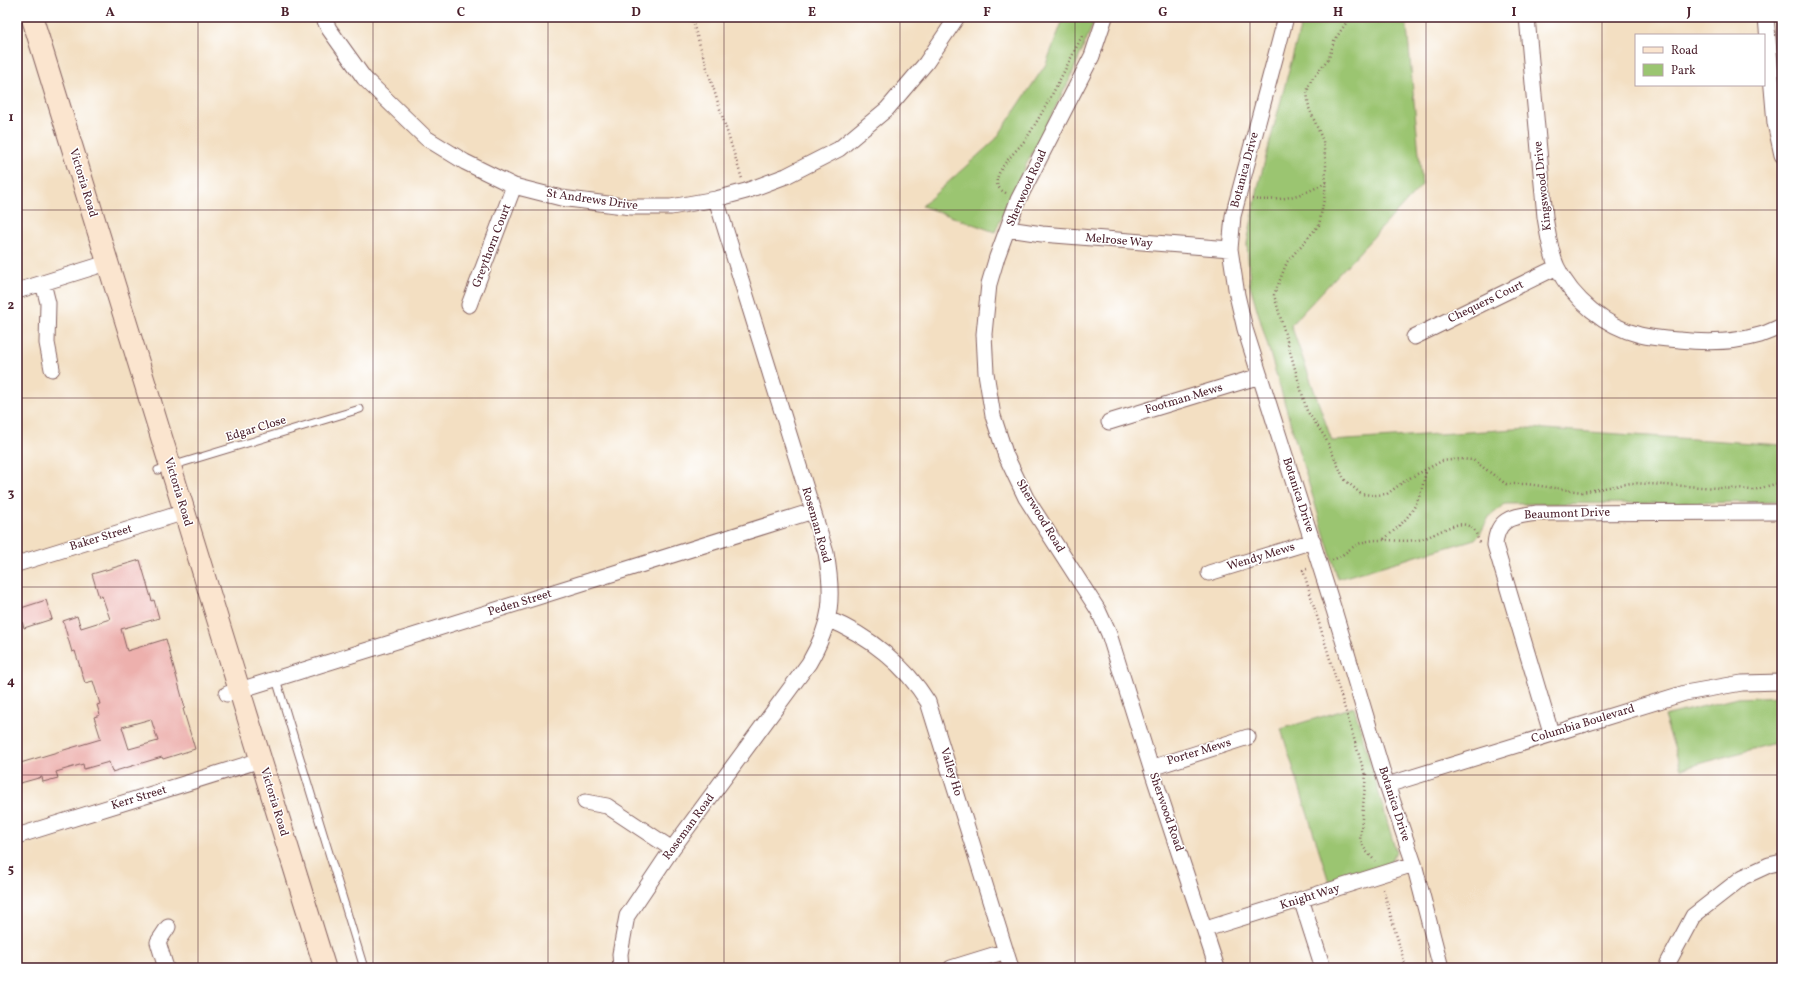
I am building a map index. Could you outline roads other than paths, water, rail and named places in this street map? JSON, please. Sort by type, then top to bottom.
[{"type":"main road","name":"Victoria Road","points":[[19,17],[101,264],[255,762],[325,968]]},
{"type":"main road","name":"Victoria Road","points":[[32,17],[101,264]]},
{"type":"main road","name":"Victoria Road","points":[[255,762],[312,968]]},
{"type":"street","name":"St Andrews Drive","points":[[322,17],[364,78],[426,138],[465,162],[514,186],[561,198],[631,207],[671,207],[716,199],[746,191],[786,176],[839,149],[887,109],[926,63],[957,17]]},
{"type":"street","name":"Sherwood Road","points":[[1105,17],[1092,56],[1018,200],[997,257],[989,284],[984,334],[986,373],[993,416],[1006,456],[1026,498],[1104,621],[1151,768],[1206,929],[1217,968]]},
{"type":"street","name":"Botanica Drive","points":[[1286,17],[1237,196],[1233,216],[1230,250],[1237,295],[1245,329],[1320,565],[1387,785],[1414,864],[1441,968]]},
{"type":"street","name":"Kingswood Drive","points":[[1526,17],[1545,217],[1550,243],[1557,267],[1578,298],[1596,313],[1618,326],[1638,334],[1696,342],[1728,342],[1760,335],[1782,326]]},
{"type":"street","points":[[1766,17],[1775,123],[1782,155]]},
{"type":"street","name":"Greythorn Court","points":[[470,306],[514,186]]},
{"type":"street","name":"Roseman Road","points":[[620,968],[620,954],[627,916],[672,849],[809,663],[824,634],[828,619],[831,592],[826,553],[716,199]]},
{"type":"street","name":"Melrose Way","points":[[1008,229],[1042,234],[1230,250]]},
{"type":"street","points":[[17,291],[101,264]]},
{"type":"street","name":"Chequers Court","points":[[1414,337],[1557,267]]},
{"type":"street","points":[[42,283],[48,303],[47,343],[52,369]]},
{"type":"street","name":"Footman Mews","points":[[1109,422],[1260,376]]},
{"type":"street","name":"Peden Street","points":[[233,692],[813,511]]},
{"type":"street","name":"Beaumont Drive","points":[[1551,734],[1495,545],[1495,537],[1502,522],[1511,517],[1537,513],[1782,512]]},
{"type":"street","name":"Baker Street","points":[[17,564],[178,514]]},
{"type":"street","name":"Wendy Mews","points":[[1209,573],[1312,541]]},
{"type":"street","name":"Valley Ho","points":[[828,619],[853,630],[894,661],[909,676],[928,702],[1012,968]]},
{"type":"street","name":"Columbia Boulevard","points":[[1387,785],[1684,693],[1742,683],[1782,682]]},
{"type":"street","name":"Porter Mews","points":[[1151,768],[1248,737]]},
{"type":"street","name":"Kerr Street","points":[[17,836],[255,762]]},
{"type":"street","points":[[585,802],[607,806],[672,849]]},
{"type":"street","points":[[1667,968],[1668,963],[1693,916],[1742,877],[1770,865],[1782,862]]},
{"type":"street","name":"Knight Way","points":[[1206,929],[1414,864]]},
{"type":"street","points":[[1301,899],[1323,968]]},
{"type":"street","points":[[166,968],[158,942],[168,927]]},
{"type":"street","points":[[952,968],[1006,951]]},
{"type":"lane","name":"Edgar Close","points":[[164,468],[360,409]]},
{"type":"lane","points":[[276,678],[364,968]]}]
